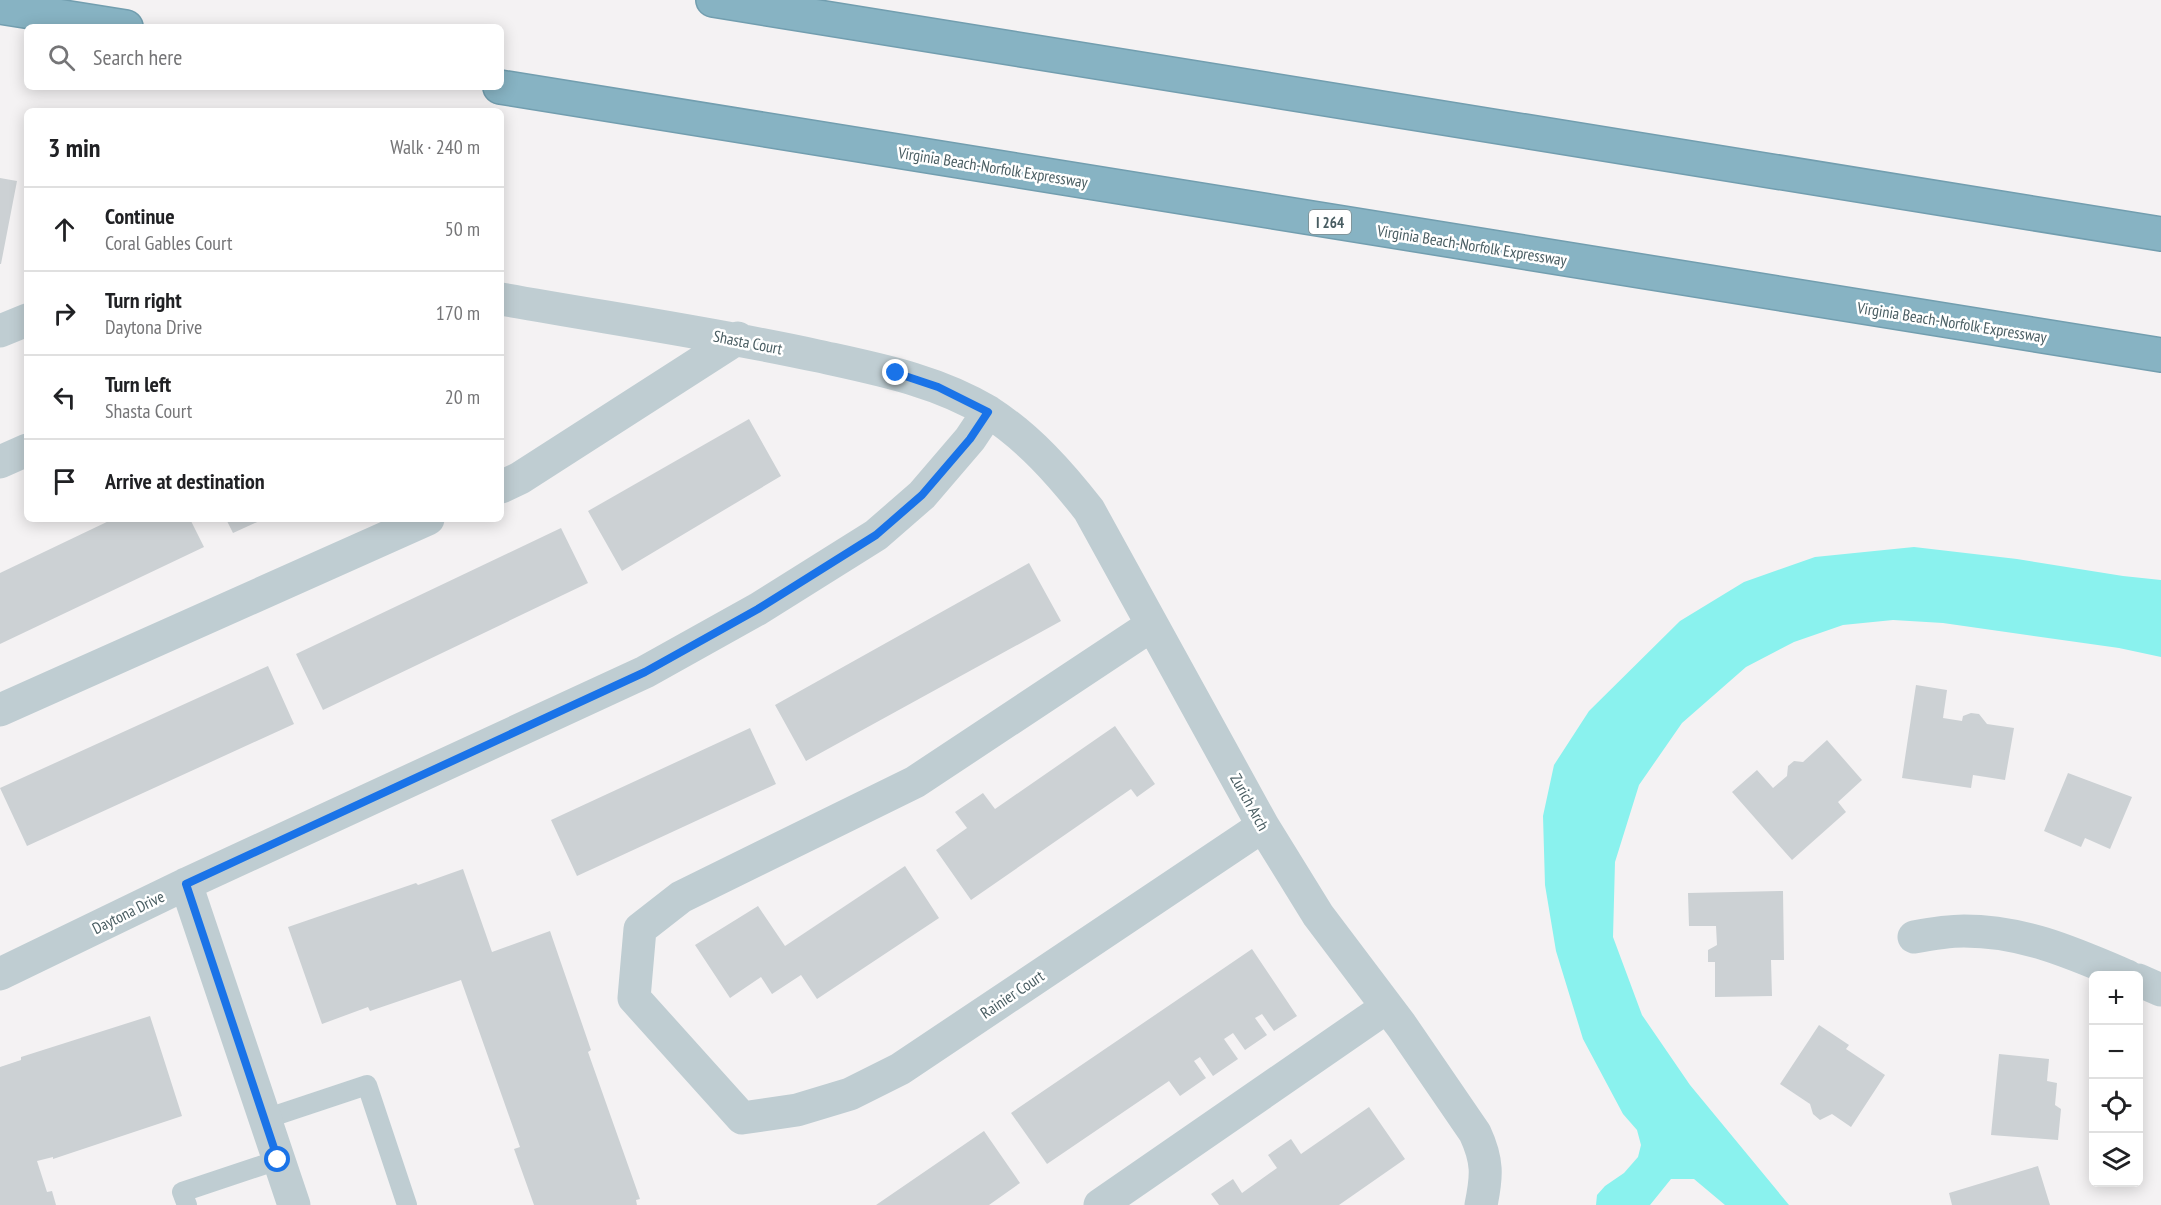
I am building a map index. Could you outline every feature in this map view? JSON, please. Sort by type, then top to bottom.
[{"type":"highway","points":[[713,0],[2161,234]]},
{"type":"highway","points":[[0,7],[107,24]]},
{"type":"highway","name":"Virginia Beach-Norfolk Expressway","points":[[504,88],[2161,356]]},
{"type":"street","name":"Shasta Court","points":[[504,300],[738,339],[896,373],[938,387],[988,412]]},
{"type":"street","points":[[0,331],[24,321]]},
{"type":"street","points":[[504,486],[520,478],[738,339]]},
{"type":"street","name":"Zurich Arch","points":[[988,412],[1014,430],[1055,467],[1089,510],[1263,826],[1318,915],[1387,1007],[1475,1133],[1482,1149],[1486,1177],[1481,1205]]},
{"type":"street","name":"Daytona Drive","points":[[0,974],[186,884],[645,672],[758,609],[876,535],[922,495],[970,439],[988,412]]},
{"type":"street","points":[[0,462],[24,451]]},
{"type":"street","points":[[0,710],[421,522]]},
{"type":"street","name":"Rainier Court","points":[[1152,625],[915,782],[681,897],[640,929],[634,998],[742,1118],[797,1110],[850,1094],[900,1070],[1263,826]]},
{"type":"street","points":[[186,884],[294,1205]]},
{"type":"street","points":[[1914,937],[1963,931],[2013,935],[2061,947],[2118,971]]},
{"type":"street","points":[[2143,982],[2161,990]]},
{"type":"street","points":[[1100,1205],[1387,1007]]},
{"type":"lane","points":[[265,1119],[367,1085],[407,1205]]},
{"type":"lane","points":[[187,1205],[182,1192],[278,1160]]},
{"type":"water","points":[[1914,547],[2161,580],[2161,657],[2119,648],[1943,623],[1893,620],[1843,625],[1794,642],[1746,667],[1682,723],[1639,785],[1615,862],[1613,937],[1642,1015],[1690,1085],[1789,1205],[1725,1205],[1694,1179],[1671,1179],[1650,1205],[1596,1205],[1597,1195],[1605,1186],[1624,1173],[1638,1157],[1641,1145],[1637,1130],[1623,1114],[1583,1039],[1556,951],[1545,885],[1543,816],[1554,765],[1589,711],[1680,621],[1744,582],[1815,557]]},
{"type":"building","points":[[0,178],[17,181],[1,264],[0,264]]},
{"type":"building","points":[[749,419],[781,476],[622,571],[588,511]]},
{"type":"building","points":[[107,522],[192,522],[204,547],[0,644],[0,573]]},
{"type":"building","points":[[228,522],[257,522],[233,533]]},
{"type":"building","points":[[561,528],[588,583],[323,710],[296,654]]},
{"type":"building","points":[[1029,563],[1061,621],[806,761],[775,705]]},
{"type":"building","points":[[268,666],[294,724],[27,846],[0,788]]},
{"type":"building","points":[[1916,685],[1947,690],[1943,718],[1962,721],[1963,716],[1971,713],[1979,714],[1987,724],[2014,728],[2005,780],[1973,775],[1971,788],[1902,778]]},
{"type":"building","points":[[1115,726],[1155,784],[1137,797],[1131,789],[971,900],[936,850],[967,828],[955,812],[983,793],[995,809]]},
{"type":"building","points":[[750,728],[776,784],[577,876],[551,820]]},
{"type":"building","points":[[1827,740],[1862,780],[1838,802],[1846,812],[1792,860],[1732,792],[1757,770],[1773,788],[1787,776],[1788,766],[1794,761],[1803,762]]},
{"type":"building","points":[[2068,773],[2132,797],[2110,849],[2085,838],[2081,847],[2044,831]]},
{"type":"building","points":[[905,866],[939,918],[817,999],[801,975],[772,994],[761,977],[730,998],[695,945],[758,906],[785,946]]},
{"type":"building","points":[[463,869],[492,952],[550,931],[591,1050],[588,1052],[640,1199],[636,1200],[637,1205],[534,1205],[514,1149],[520,1147],[461,980],[370,1011],[368,1007],[322,1024],[288,927]]},
{"type":"building","points":[[1783,891],[1784,960],[1771,960],[1772,996],[1715,997],[1715,962],[1708,962],[1708,950],[1717,945],[1716,926],[1689,926],[1688,893]]},
{"type":"building","points":[[1252,949],[1297,1016],[1274,1031],[1262,1014],[1255,1018],[1267,1035],[1245,1050],[1233,1033],[1224,1039],[1238,1059],[1213,1076],[1200,1057],[1194,1061],[1206,1078],[1180,1096],[1169,1081],[1047,1164],[1011,1113]]},
{"type":"building","points":[[150,1016],[182,1116],[53,1159],[53,1157],[37,1161],[47,1192],[52,1191],[56,1205],[0,1205],[0,1067],[21,1060],[21,1057]]},
{"type":"building","points":[[1819,1025],[1849,1045],[1846,1049],[1885,1075],[1851,1127],[1832,1114],[1820,1120],[1813,1114],[1810,1104],[1780,1084]]},
{"type":"building","points":[[1999,1054],[2049,1059],[2047,1081],[2057,1083],[2055,1105],[2061,1109],[2058,1140],[1991,1135]]},
{"type":"building","points":[[1369,1107],[1405,1159],[1339,1205],[1219,1205],[1211,1194],[1233,1179],[1242,1193],[1277,1168],[1268,1155],[1291,1139],[1301,1154]]},
{"type":"building","points":[[984,1131],[1020,1183],[989,1205],[876,1205]]},
{"type":"building","points":[[2038,1166],[2050,1205],[1952,1205],[1949,1193]]},
{"type":"route","points":[[278,1160],[186,884],[645,672],[758,609],[876,535],[922,495],[970,439],[988,412],[938,387],[896,373]]}]
